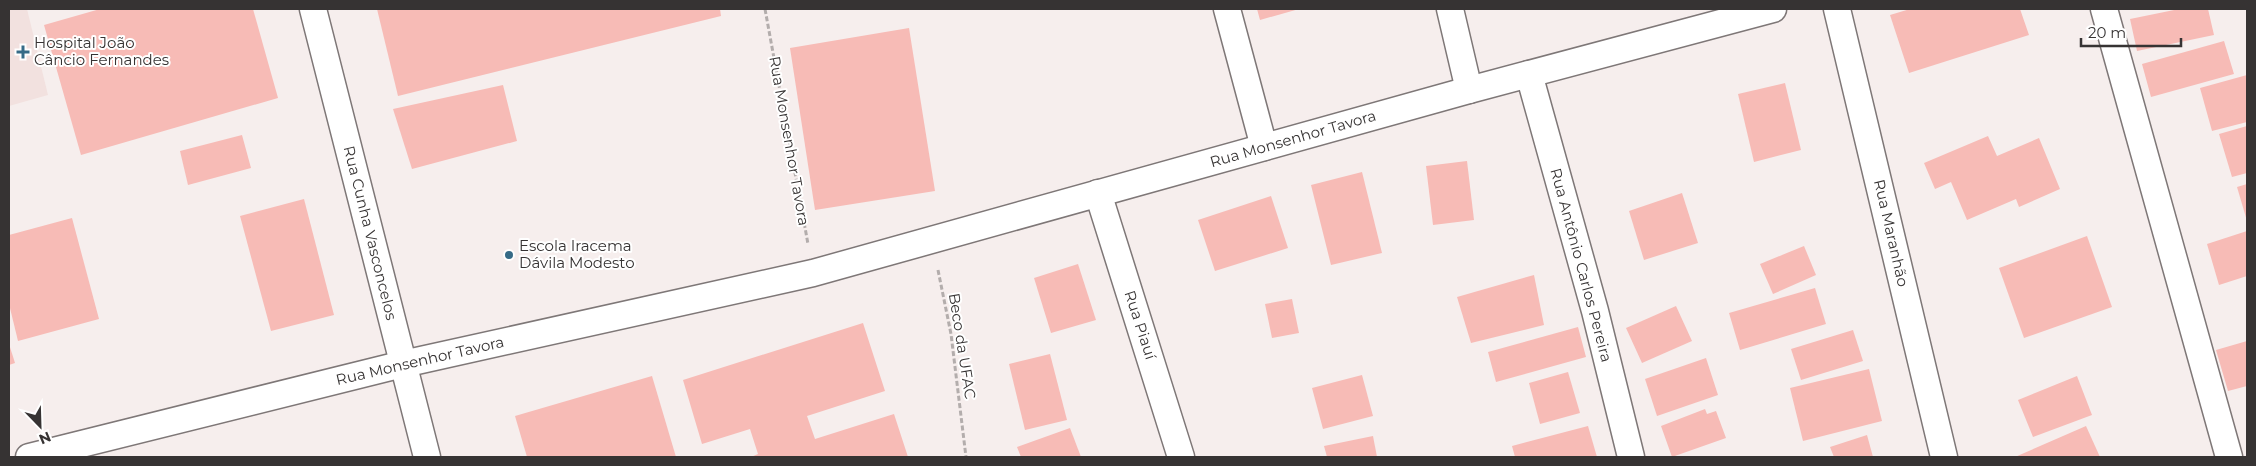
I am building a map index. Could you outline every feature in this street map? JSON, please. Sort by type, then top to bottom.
[{"type":"street","name":"Rua Cunha Vasconcelos","points":[[314,9],[427,457]]},
{"type":"street","points":[[1227,9],[1264,148]]},
{"type":"street","points":[[1450,9],[1469,90]]},
{"type":"street","name":"Rua Monsenhor Tavora","points":[[29,457],[403,364],[813,273],[1469,90],[1773,9]]},
{"type":"street","name":"Rua Maranhão","points":[[1838,9],[1944,457]]},
{"type":"street","points":[[2104,9],[2229,457]]},
{"type":"street","name":"Rua Antônio Carlos Pereira","points":[[1529,74],[1595,311],[1631,457]]},
{"type":"street","name":"Rua Piauí","points":[[1098,193],[1181,457]]},
{"type":"path","name":"Rua Monsenhor Tavora","points":[[765,9],[813,273]]},
{"type":"path","name":"Beco da UFAC","points":[[932,240],[951,334],[966,457]]},
{"type":"shaded area","name":"Hospital João Câncio Fernandes","points":[[9,9],[27,9],[48,95],[9,106]]},
{"type":"building","points":[[100,9],[253,9],[278,98],[81,155],[44,25]]},
{"type":"building","points":[[377,9],[720,9],[721,16],[398,96]]},
{"type":"building","points":[[1257,9],[1299,9],[1260,20]]},
{"type":"building","points":[[1910,9],[2020,9],[2029,35],[1909,73],[1890,15]]},
{"type":"building","points":[[2179,9],[2208,9],[2214,35],[2137,51],[2130,19]]},
{"type":"building","points":[[909,28],[935,191],[815,210],[790,48]]},
{"type":"building","points":[[2224,41],[2234,74],[2151,97],[2142,64]]},
{"type":"building","points":[[2247,75],[2247,122],[2212,131],[2200,88]]},
{"type":"building","points":[[1785,83],[1801,150],[1754,162],[1738,94]]},
{"type":"building","points":[[503,85],[517,141],[412,169],[393,109]]},
{"type":"building","points":[[2247,126],[2247,173],[2232,177],[2219,134]]},
{"type":"building","points":[[242,135],[251,168],[188,185],[180,151]]},
{"type":"building","points":[[1988,136],[1997,156],[2039,138],[2060,189],[2019,207],[2016,199],[1967,220],[1951,182],[1935,189],[1924,163]]},
{"type":"building","points":[[1467,161],[1474,220],[1433,225],[1426,166]]},
{"type":"building","points":[[1362,172],[1382,253],[1331,265],[1311,185]]},
{"type":"building","points":[[2247,184],[2247,221],[2237,187]]},
{"type":"building","points":[[1682,193],[1698,243],[1644,260],[1629,211]]},
{"type":"building","points":[[1271,196],[1288,248],[1215,271],[1198,220]]},
{"type":"building","points":[[304,199],[334,315],[271,331],[240,216]]},
{"type":"building","points":[[72,218],[99,319],[18,341],[9,304],[9,235]]},
{"type":"building","points":[[2247,231],[2247,276],[2219,285],[2207,244]]},
{"type":"building","points":[[2087,236],[2112,307],[2024,338],[1999,268]]},
{"type":"building","points":[[1804,246],[1816,275],[1773,294],[1760,264]]},
{"type":"building","points":[[1078,264],[1096,320],[1051,333],[1034,278]]},
{"type":"building","points":[[1534,275],[1544,325],[1471,343],[1457,297]]},
{"type":"building","points":[[1815,288],[1826,324],[1740,350],[1729,313]]},
{"type":"building","points":[[1292,299],[1299,333],[1272,338],[1265,304]]},
{"type":"building","points":[[1676,306],[1692,341],[1642,363],[1626,328]]},
{"type":"building","points":[[863,323],[885,391],[807,416],[815,439],[894,414],[908,457],[751,457],[758,454],[750,429],[702,444],[683,380]]},
{"type":"building","points":[[1578,327],[1586,357],[1496,382],[1488,352]]},
{"type":"building","points":[[1853,330],[1863,361],[1801,380],[1791,349]]},
{"type":"building","points":[[2247,341],[2247,386],[2228,391],[2216,350]]},
{"type":"building","points":[[9,344],[15,363],[9,365]]},
{"type":"building","points":[[1050,354],[1067,420],[1025,430],[1009,364]]},
{"type":"building","points":[[1706,358],[1718,395],[1657,416],[1645,379]]},
{"type":"building","points":[[1869,369],[1882,421],[1803,441],[1790,388]]},
{"type":"building","points":[[1568,372],[1580,413],[1540,424],[1529,383]]},
{"type":"building","points":[[1362,375],[1373,416],[1323,429],[1312,388]]},
{"type":"building","points":[[652,376],[676,457],[527,457],[515,416]]},
{"type":"building","points":[[2077,376],[2092,415],[2033,437],[2018,400]]},
{"type":"building","points":[[1705,409],[1707,414],[1716,411],[1726,438],[1672,457],[1661,426]]},
{"type":"building","points":[[1588,426],[1597,457],[1515,457],[1512,446]]},
{"type":"building","points":[[2086,426],[2100,457],[2015,457]]},
{"type":"building","points":[[1070,428],[1081,457],[1021,457],[1017,447]]},
{"type":"building","points":[[1867,435],[1873,457],[1834,457],[1830,447]]},
{"type":"building","points":[[1373,436],[1377,457],[1327,457],[1324,446]]},
{"type":"place","name":"Hospital João Câncio Fernandes","points":[[23,52]]},
{"type":"place","name":"Escola Iracema Dávila Modesto","points":[[509,255]]}]
